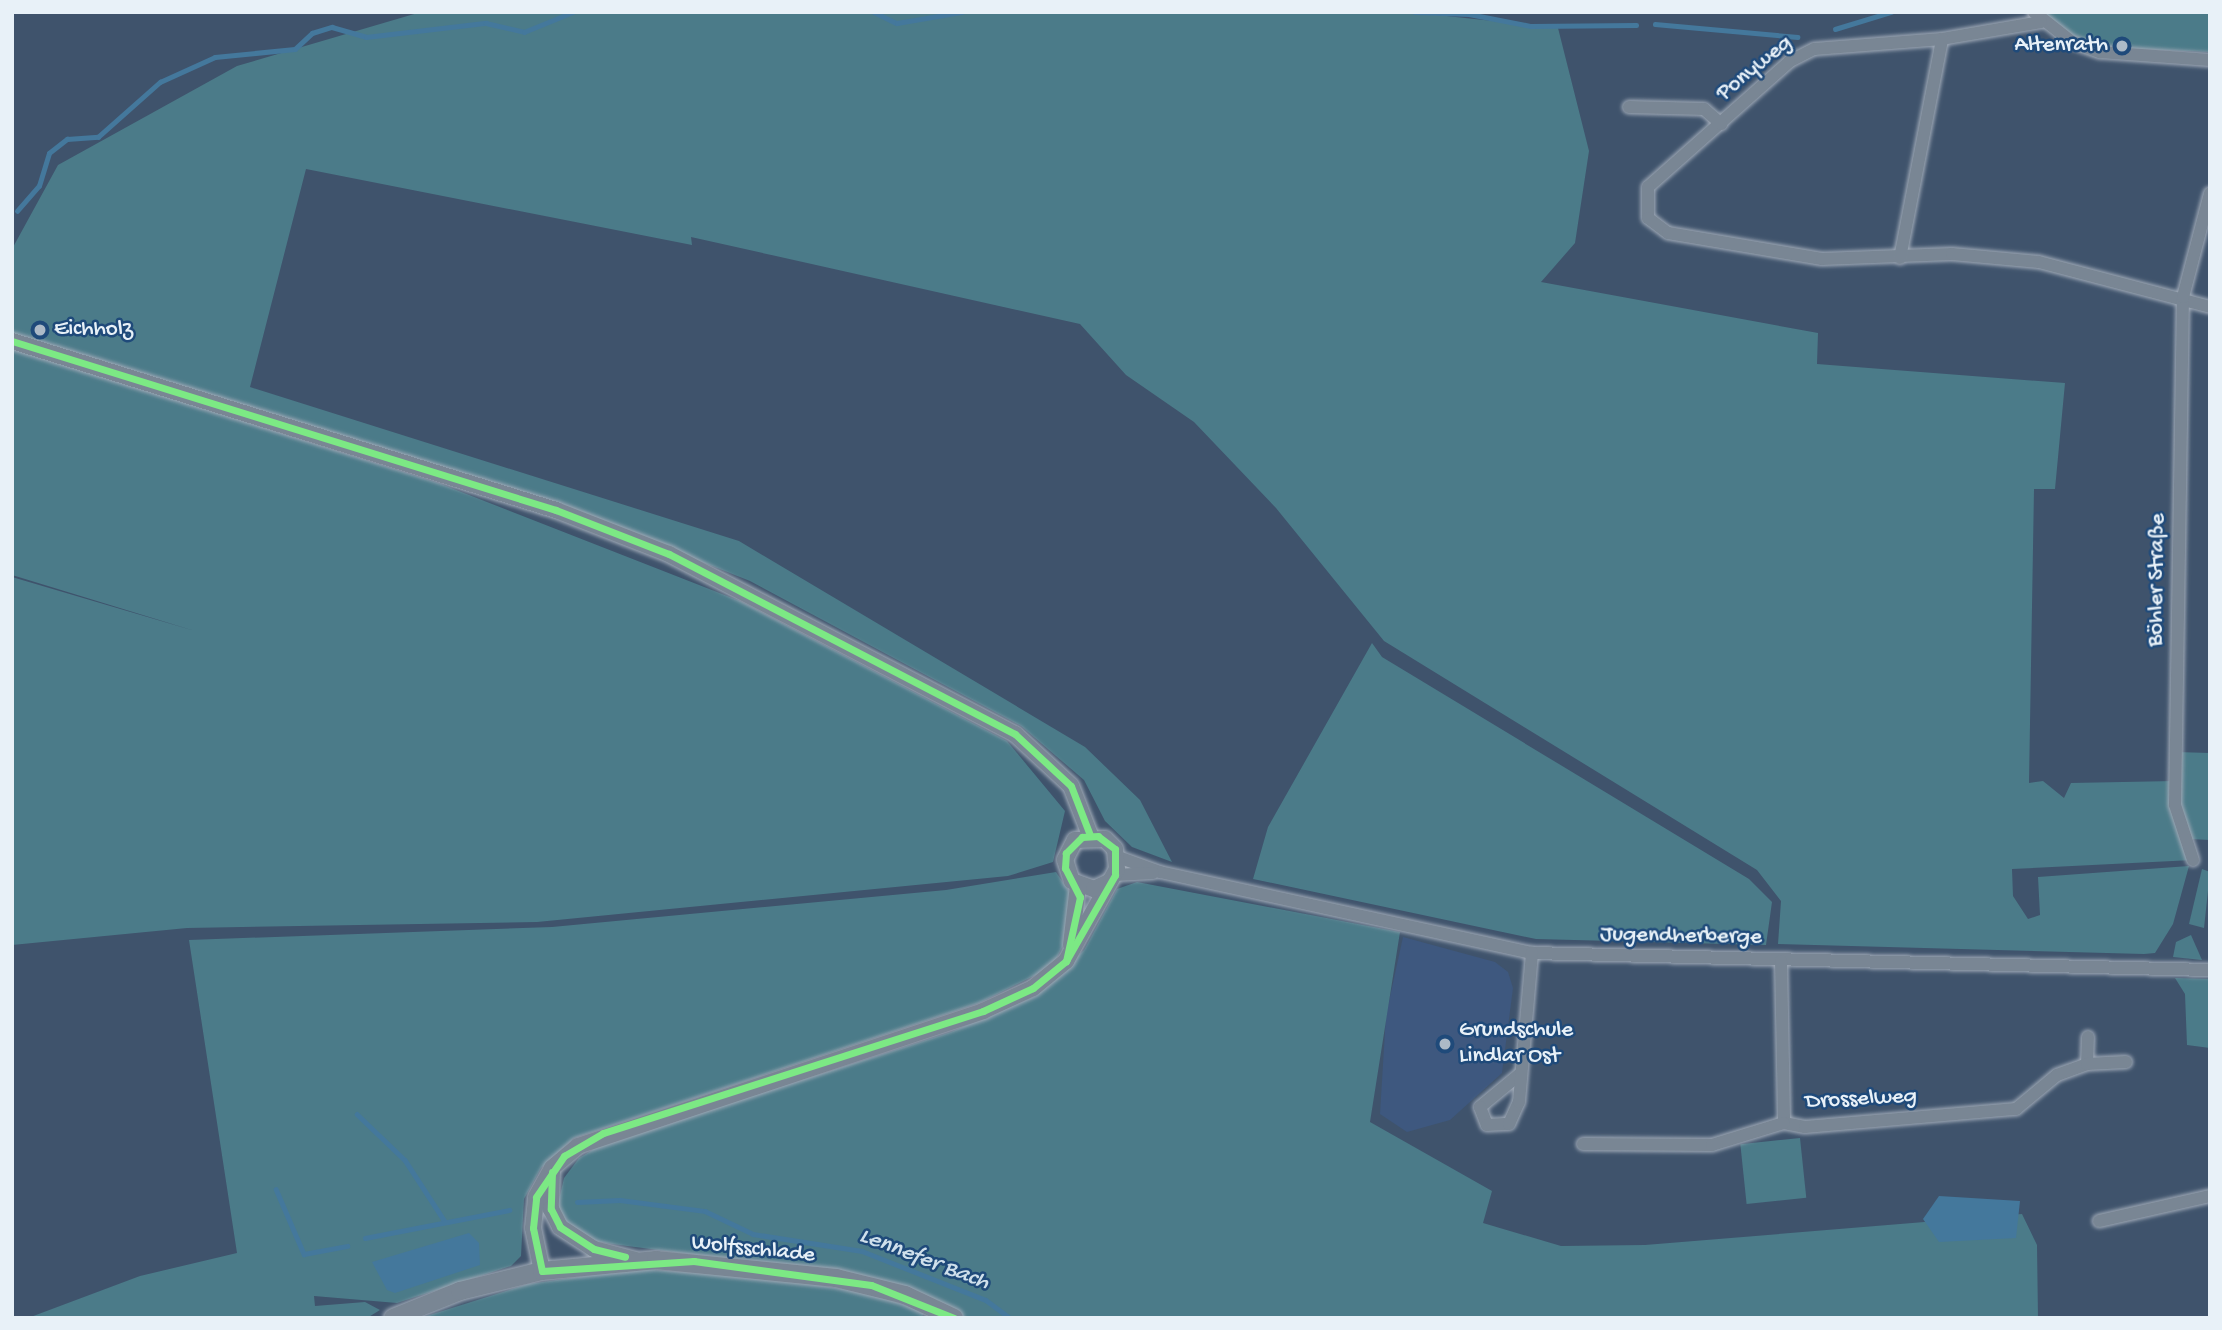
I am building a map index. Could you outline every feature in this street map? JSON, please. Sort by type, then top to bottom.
[{"type":"main road","name":"Wolfsschlade","points":[[393,1318],[460,1291],[542,1271],[638,1261],[836,1278],[905,1295],[954,1318]]},
{"type":"street","name":"Ponyweg","points":[[1900,258],[1822,260],[1668,233],[1645,210],[1648,187],[1790,62],[1814,49],[1942,39],[2038,17]]},
{"type":"street","points":[[2038,17],[2099,52],[2210,60]]},
{"type":"street","points":[[1942,39],[1900,258],[1952,254],[2039,262],[2183,296],[2210,307]]},
{"type":"street","points":[[1629,107],[1704,109],[1721,124]]},
{"type":"street","name":"Böhler Straße","points":[[2193,860],[2175,805],[2183,296],[2210,193]]},
{"type":"street","points":[[12,341],[556,510],[669,554],[1015,734],[1070,786],[1090,835],[1111,843],[1118,857],[1112,878],[1066,961],[1033,988],[983,1011],[603,1133],[552,1168],[533,1209],[542,1271]]},
{"type":"street","points":[[1066,961],[1077,928],[1078,885],[1065,868],[1066,853],[1090,835]]},
{"type":"street","name":"Jugendherberge","points":[[1118,857],[1160,872],[1532,953],[2210,970]]},
{"type":"street","name":"Jugendherberge","points":[[1112,878],[1160,872]]},
{"type":"street","points":[[1078,885],[1094,888],[1112,878]]},
{"type":"street","points":[[1520,1074],[1532,953]]},
{"type":"street","name":"Drosselweg","points":[[1781,961],[1784,1123],[1805,1127],[2016,1109],[2057,1075],[2087,1064],[2126,1062]]},
{"type":"street","points":[[2087,1064],[2088,1037]]},
{"type":"street","points":[[1583,1144],[1712,1145],[1784,1123]]},
{"type":"street","points":[[552,1168],[551,1209],[560,1227],[594,1249],[638,1261]]},
{"type":"street","points":[[2099,1221],[2210,1196]]},
{"type":"shaded area","points":[[421,12],[1409,12],[1558,28],[1589,151],[1575,243],[1541,282],[1818,333],[1817,364],[2065,383],[2055,489],[2034,489],[2029,783],[2043,781],[2064,798],[2071,783],[2175,781],[2176,752],[2210,753],[2210,840],[2189,839],[2193,860],[2012,869],[2013,896],[2028,919],[2040,915],[2038,877],[2189,866],[2173,924],[2155,953],[2144,954],[1778,944],[1781,901],[1757,870],[1384,641],[1276,508],[1194,422],[1126,375],[1080,324],[691,237],[692,245],[306,169],[250,387],[739,541],[1085,747],[1140,800],[1172,862],[1132,847],[1105,821],[1084,780],[1021,726],[750,581],[606,524],[12,334],[12,249],[58,165],[237,66]]},
{"type":"shaded area","points":[[2041,12],[2210,12],[2210,52],[2113,48],[2072,39]]},
{"type":"shaded area","points":[[12,348],[441,484],[740,601],[1007,741],[1065,811],[1053,862],[1008,876],[537,922],[187,928],[12,945],[12,577],[195,631],[12,575]]},
{"type":"shaded area","points":[[1372,643],[1382,657],[1749,879],[1772,902],[1766,945],[1536,939],[1253,879],[1268,827]]},
{"type":"shaded area","points":[[2202,869],[2210,872],[2204,928],[2189,924]]},
{"type":"shaded area","points":[[1056,872],[1072,896],[1071,930],[1052,967],[979,1003],[574,1138],[541,1168],[524,1199],[521,1256],[511,1266],[397,1303],[314,1296],[315,1306],[365,1302],[380,1310],[367,1318],[28,1318],[140,1276],[237,1253],[189,940],[552,927],[946,890]]},
{"type":"shaded area","points":[[1137,882],[1400,932],[1370,1122],[1492,1191],[1483,1223],[1561,1246],[1645,1245],[2022,1214],[2037,1245],[2038,1318],[968,1318],[875,1278],[590,1240],[563,1220],[558,1204],[564,1178],[579,1158],[601,1145],[951,1032],[1036,996],[1084,950],[1117,889]]},
{"type":"shaded area","points":[[2191,935],[2202,960],[2173,957],[2176,942]]},
{"type":"shaded area","name":"Grundschule Lindlar Ost","points":[[1403,937],[1495,962],[1508,972],[1513,988],[1502,1073],[1450,1120],[1407,1132],[1380,1114],[1386,1015]]},
{"type":"shaded area","points":[[2175,978],[2210,979],[2210,1048],[2187,1045],[2185,994]]},
{"type":"shaded area","points":[[1800,1138],[1806,1198],[1747,1204],[1740,1144]]},
{"type":"shaded area","points":[[1939,1196],[2020,1201],[2016,1238],[1939,1242],[1923,1219]]},
{"type":"shaded area","points":[[469,1233],[479,1243],[480,1265],[395,1293],[387,1290],[372,1262]]},
{"type":"shaded area","points":[[637,1269],[762,1277],[868,1293],[925,1312],[921,1318],[420,1318],[528,1284]]},
{"type":"waterway","points":[[17,211],[39,186],[49,153],[67,139],[98,137],[160,82],[215,57],[295,49],[312,33],[332,27],[366,37],[486,23],[524,32],[573,12]]},
{"type":"waterway","points":[[785,12],[794,12]]},
{"type":"waterway","points":[[818,12],[863,12]]},
{"type":"waterway","points":[[874,12],[897,23],[962,12]]},
{"type":"waterway","points":[[1415,12],[1469,14],[1531,26],[1636,25]]},
{"type":"waterway","points":[[1835,29],[1891,12]]},
{"type":"waterway","points":[[1655,24],[1797,37]]},
{"type":"waterway","name":"Lennefer Bach","points":[[357,1114],[405,1160],[444,1220]]},
{"type":"waterway","name":"Lennefer Bach","points":[[276,1189],[304,1254],[347,1246]]},
{"type":"waterway","name":"Lennefer Bach","points":[[577,1202],[620,1200],[705,1211],[753,1234],[862,1251],[986,1300],[1010,1318]]},
{"type":"waterway","name":"Lennefer Bach","points":[[365,1238],[509,1210]]},
{"type":"cycle path","points":[[12,341],[556,510],[669,554],[1015,734],[1071,786],[1090,835]]},
{"type":"cycle path","points":[[954,1318],[871,1285],[694,1261],[542,1271],[533,1228],[536,1197],[564,1156],[603,1133],[983,1011],[1033,988],[1066,961],[1115,875],[1115,849],[1098,836],[1082,837],[1066,853],[1065,868],[1080,897],[1066,961]]},
{"type":"cycle path","points":[[552,1172],[551,1209],[560,1227],[594,1249],[625,1257]]},
{"type":"place","name":"Altenrath","points":[[2122,46]]},
{"type":"place","name":"Eichholz","points":[[40,330]]},
{"type":"place","name":"Grundschule Lindlar Ost","points":[[1445,1044]]}]
